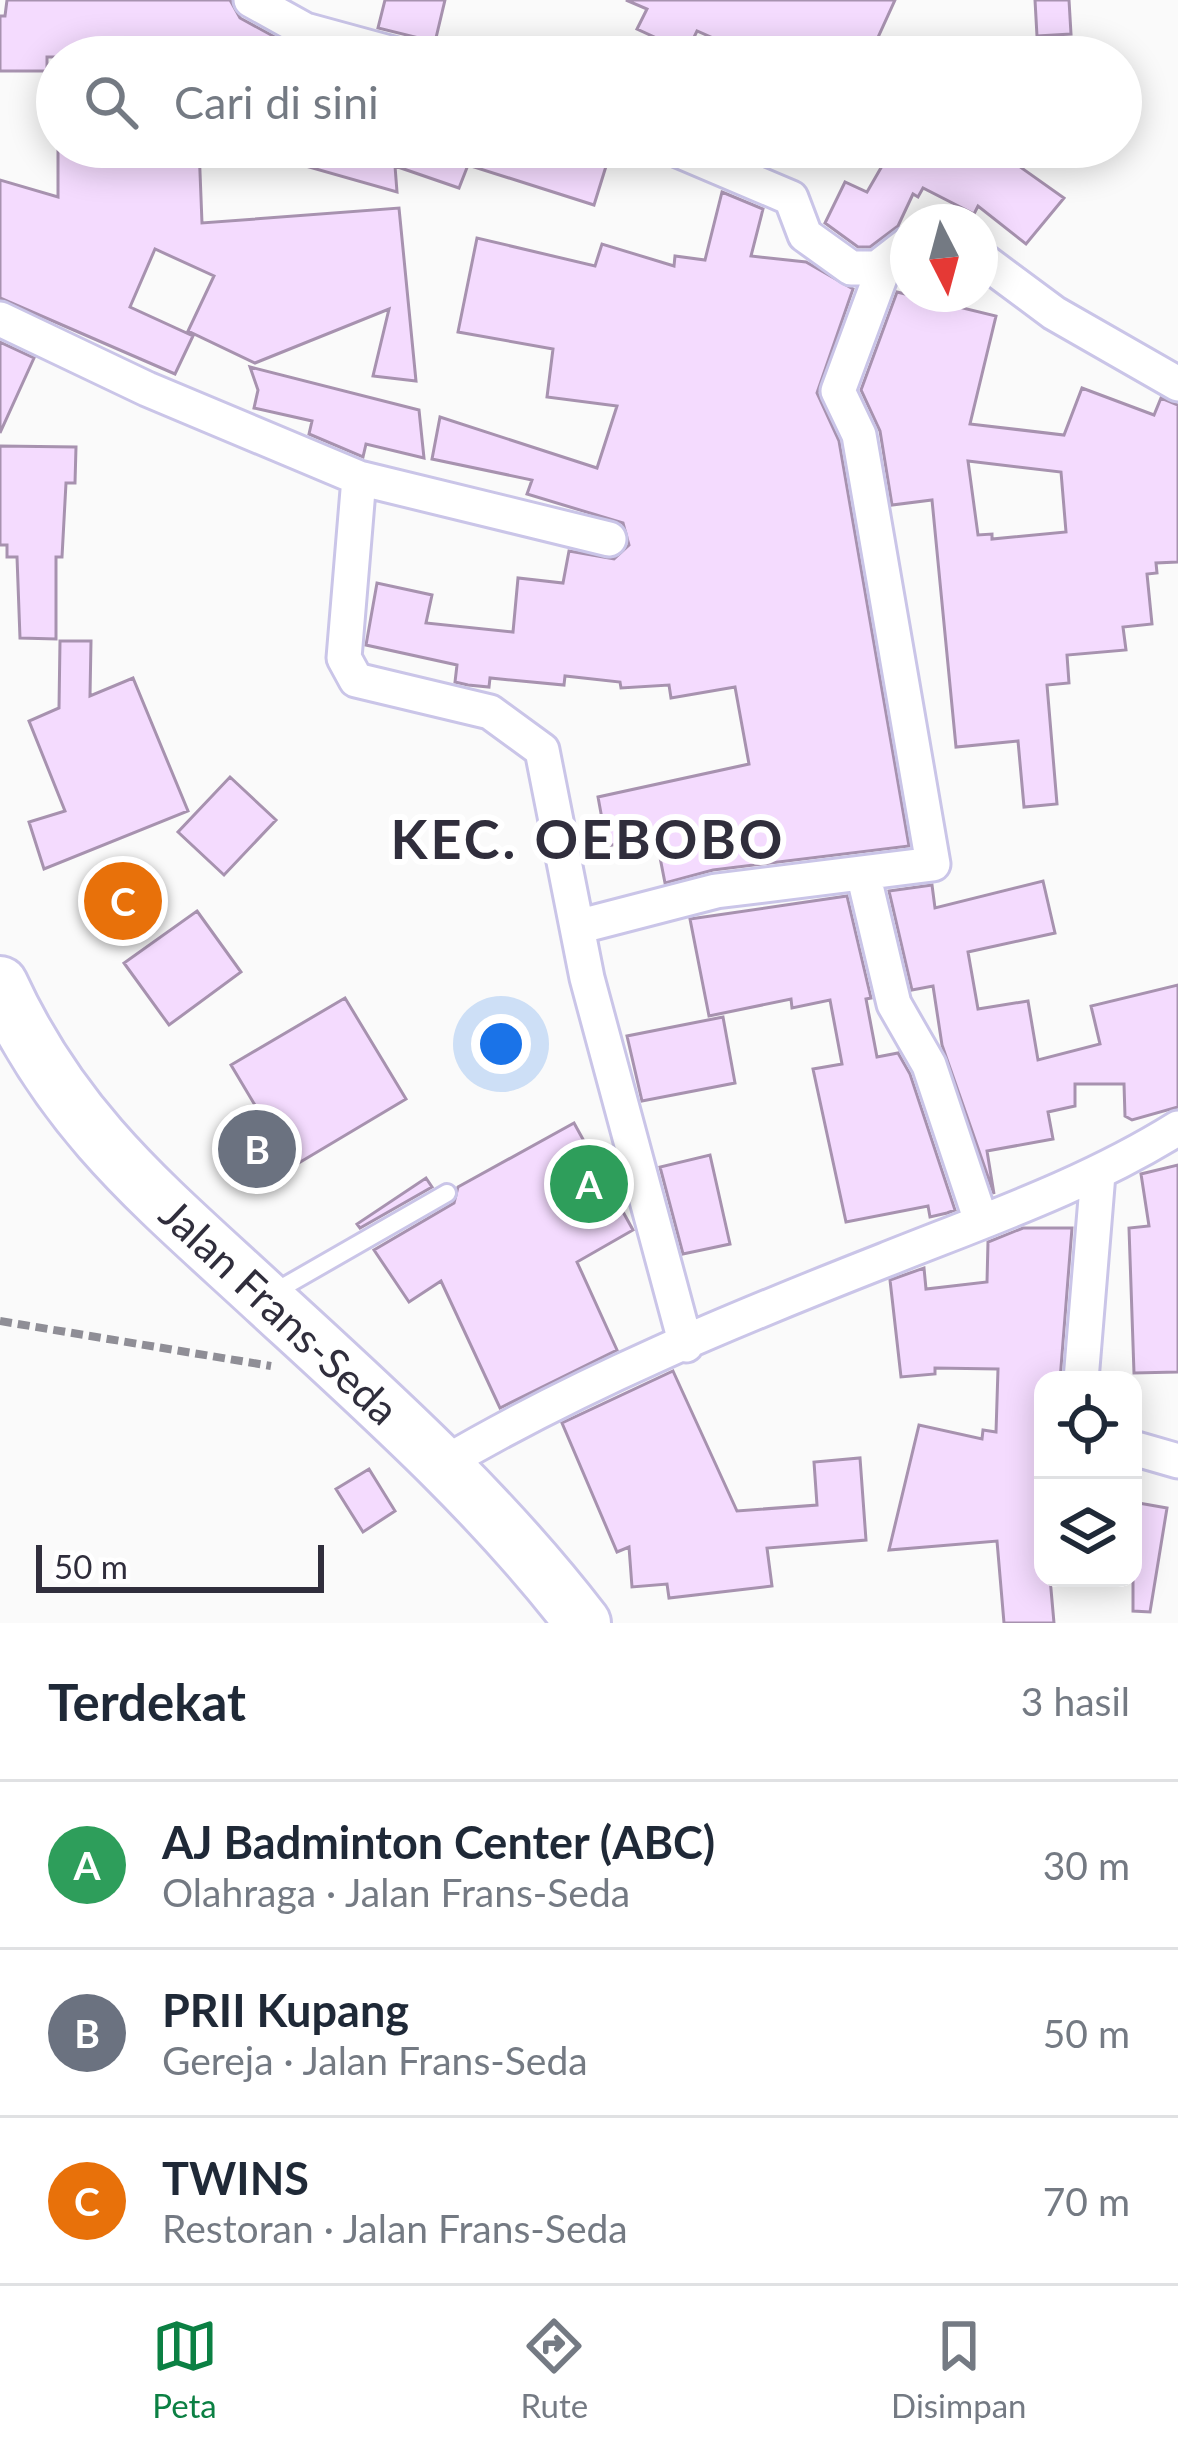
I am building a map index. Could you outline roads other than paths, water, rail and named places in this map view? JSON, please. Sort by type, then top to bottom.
[{"type":"main road","name":"Jalan Frans-Seda","points":[[0,984],[24,1037],[80,1121],[128,1174],[443,1464],[530,1555],[583,1623]]},
{"type":"street","points":[[250,0],[305,30],[327,36]]},
{"type":"street","points":[[720,168],[791,198],[805,236],[851,268],[862,271],[890,257]]},
{"type":"street","points":[[577,927],[716,891],[933,864],[859,435],[838,391],[890,270]]},
{"type":"street","points":[[998,271],[1054,313],[1178,384]]},
{"type":"street","points":[[0,319],[147,389],[359,478],[609,539]]},
{"type":"street","points":[[359,478],[344,658],[356,680],[490,712],[542,750],[577,927],[686,1345]]},
{"type":"street","points":[[863,873],[894,1004],[929,1065],[981,1221]]},
{"type":"street","points":[[443,1464],[509,1425],[686,1345],[1098,1174],[1178,1128]]},
{"type":"street","points":[[1083,1371],[1098,1174]]},
{"type":"street","points":[[1142,1451],[1178,1461]]},
{"type":"lane","points":[[265,1298],[446,1193]]},
{"type":"place","name":"TWINS","points":[[123,901]]},
{"type":"place","name":"PRII Kupang","points":[[257,1149]]},
{"type":"place","name":"AJ Badminton Center (ABC)","points":[[589,1184]]},
{"type":"district","name":"KEC. OEBOBO","points":[[588,840]]}]
